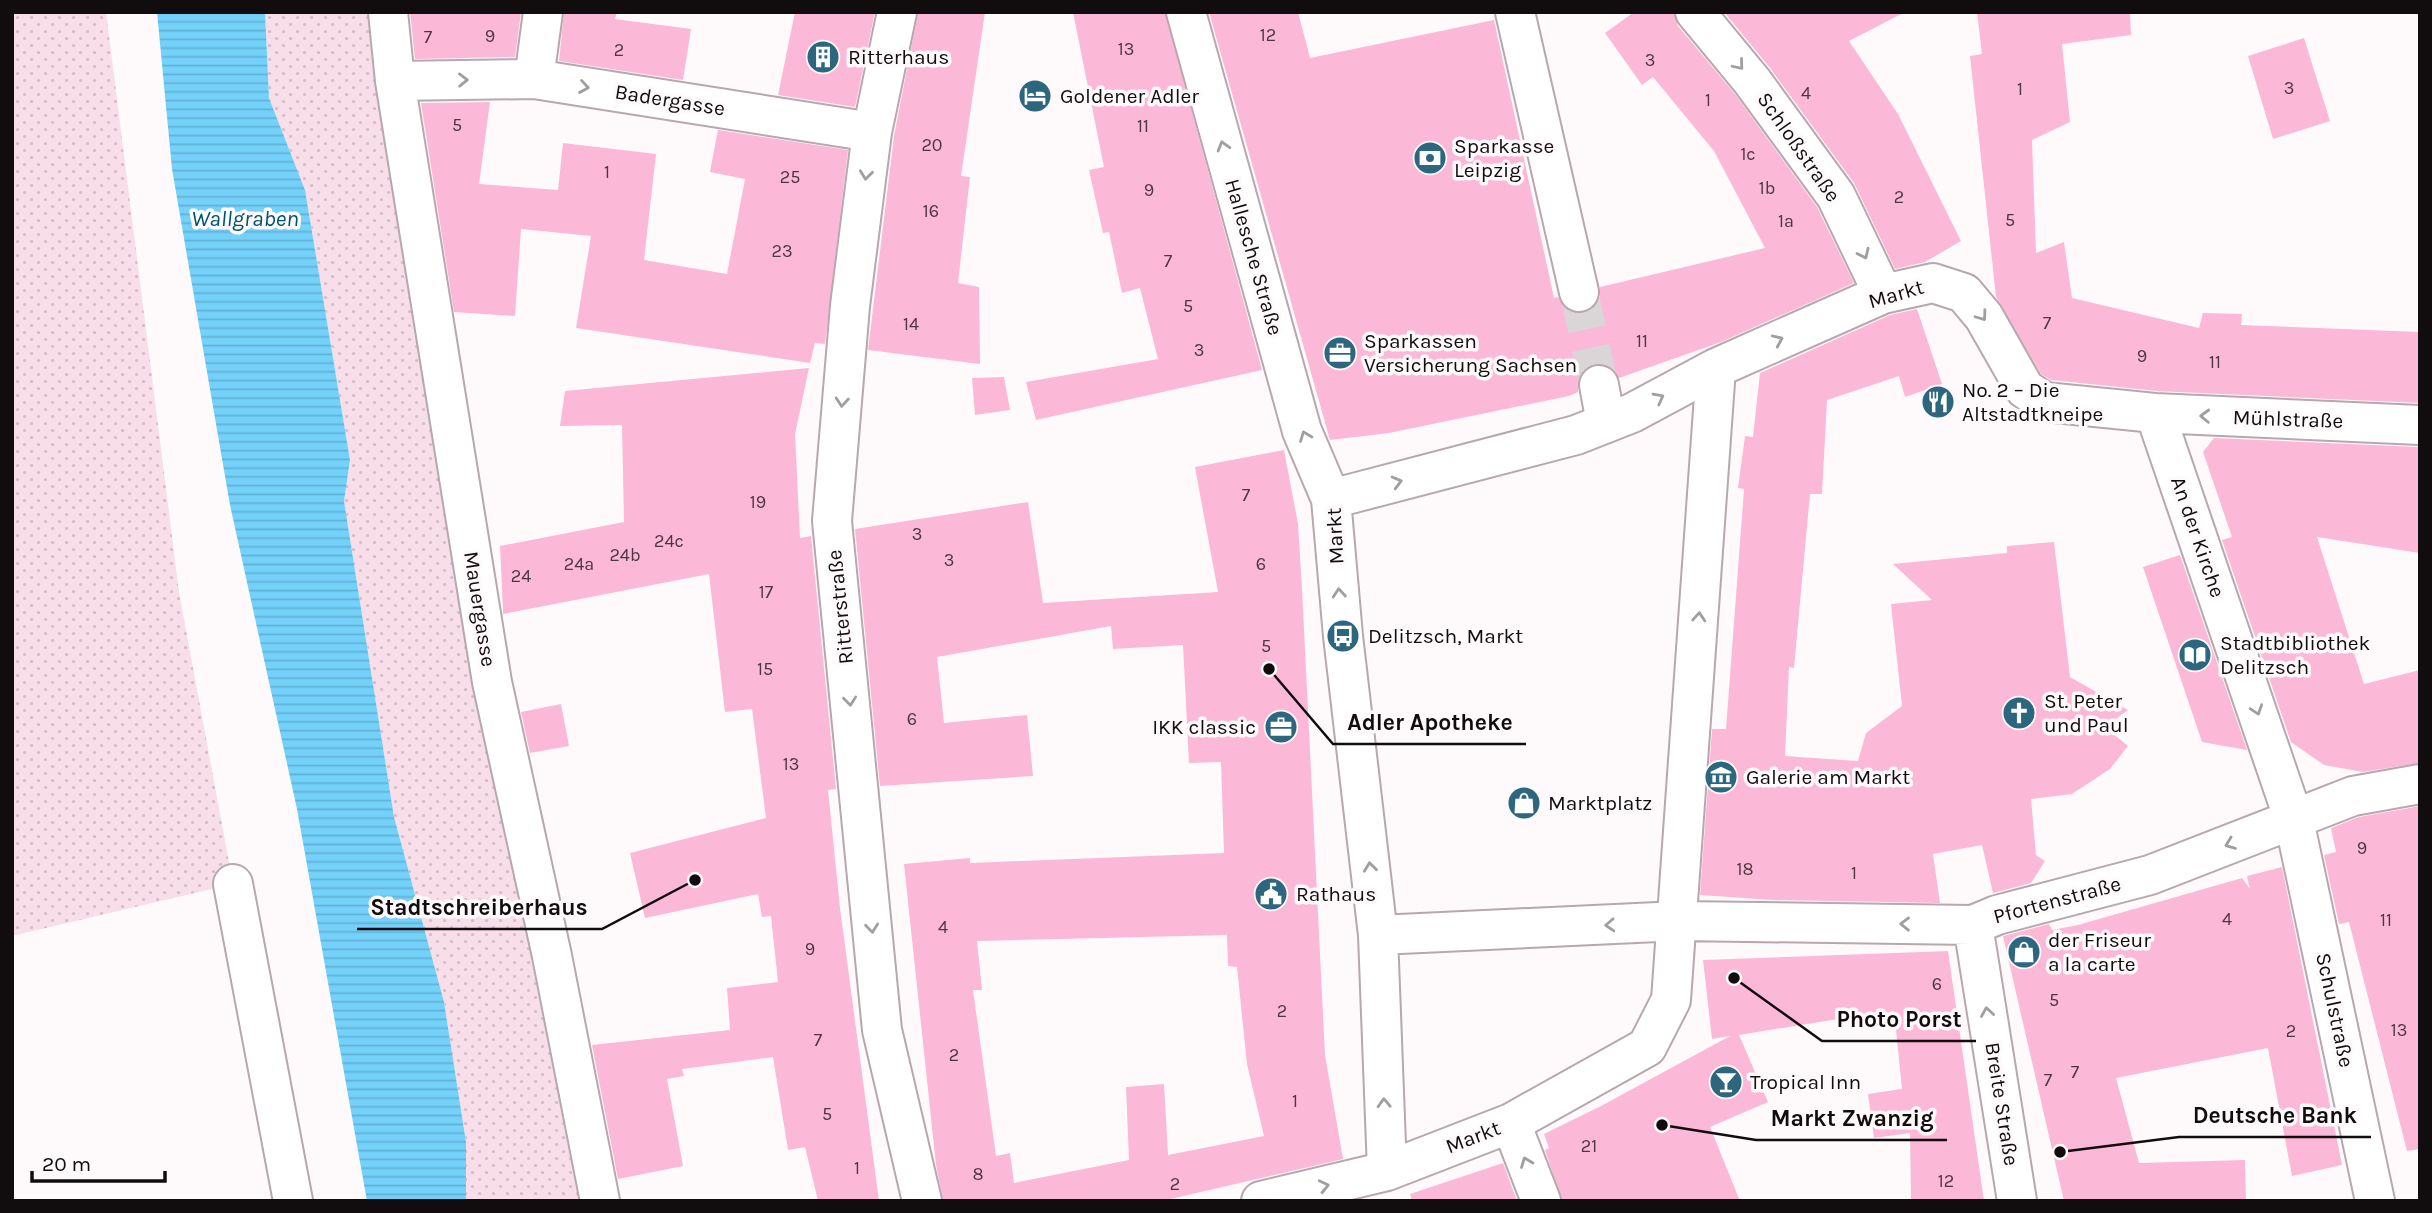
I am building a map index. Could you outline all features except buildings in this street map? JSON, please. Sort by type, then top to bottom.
[{"type":"street","name":"Mauergasse","points":[[388,12],[395,81],[492,682],[552,956],[600,1201]]},
{"type":"street","points":[[534,79],[543,12]]},
{"type":"street","name":"Ritterstraße","points":[[897,12],[872,132],[850,306],[832,521],[882,1030],[922,1201]]},
{"type":"street","name":"Hallesche Straße","points":[[1186,12],[1303,431],[1331,499]]},
{"type":"street","points":[[1515,12],[1579,292]]},
{"type":"street","name":"Schloßstraße","points":[[1695,12],[1752,81],[1836,196],[1883,294]]},
{"type":"street","name":"Badergasse","points":[[395,81],[534,79],[872,132]]},
{"type":"street","name":"Markt","points":[[1716,368],[1679,921],[1671,1000],[1647,1046],[1511,1122],[1387,1171],[1378,935],[1343,636],[1331,499],[1576,435],[1632,413],[1716,368],[1883,294],[1933,283],[1964,293],[1984,317],[2025,389],[2045,402],[2155,414]]},
{"type":"street","points":[[1599,385],[1606,423]]},
{"type":"street","name":"Mühlstraße","points":[[2155,414],[2420,425]]},
{"type":"street","name":"An der Kirche","points":[[2155,414],[2294,820]]},
{"type":"street","name":"Pfortenstraße","points":[[1679,921],[1973,925],[1997,915],[2150,875],[2353,796],[2420,784]]},
{"type":"street","name":"Schulstraße","points":[[2294,820],[2375,1201]]},
{"type":"street","points":[[233,884],[293,1201]]},
{"type":"street","points":[[1378,935],[1679,921]]},
{"type":"street","name":"Breite Straße","points":[[1973,925],[2017,1201]]},
{"type":"street","points":[[1511,1122],[1541,1201]]},
{"type":"street","points":[[1261,1201],[1387,1171]]},
{"type":"shaded area","points":[[12,12],[106,12],[179,592],[233,884],[12,936]]},
{"type":"shaded area","points":[[265,12],[370,12],[466,636],[580,1201],[466,1201],[466,1142],[444,1002],[394,817],[344,501],[350,460],[305,190],[269,98]]},
{"type":"water","name":"Wallgraben","points":[[157,12],[265,12],[269,98],[305,190],[350,460],[344,501],[394,817],[444,1002],[466,1142],[466,1201],[367,1201],[297,809],[230,505],[172,169]]},
{"type":"tunnel","points":[[1579,292],[1599,385]]},
{"type":"place","name":"Ritterhaus","points":[[823,57]]},
{"type":"place","name":"Goldener Adler","points":[[1035,96]]},
{"type":"place","name":"Sparkasse Leipzig","points":[[1430,158]]},
{"type":"place","name":"Sparkassen Versicherung Sachsen","points":[[1340,353]]},
{"type":"place","name":"No. 2 – Die Altstadtkneipe","points":[[1938,402]]},
{"type":"place","name":"Delitzsch, Markt","points":[[1343,636]]},
{"type":"place","name":"Stadtbibliothek Delitzsch","points":[[2195,655]]},
{"type":"place","name":"Adler Apotheke","points":[[1269,669]]},
{"type":"place","name":"St. Peter und Paul","points":[[2019,713]]},
{"type":"place","name":"IKK classic","points":[[1281,727]]},
{"type":"place","name":"Galerie am Markt","points":[[1721,777]]},
{"type":"place","name":"Marktplatz","points":[[1524,803]]},
{"type":"place","name":"Stadtschreiberhaus","points":[[695,880]]},
{"type":"place","name":"Rathaus","points":[[1271,894]]},
{"type":"place","name":"der Friseur a la carte","points":[[2024,952]]},
{"type":"place","name":"Photo Porst","points":[[1734,978]]},
{"type":"place","name":"Tropical Inn","points":[[1726,1082]]},
{"type":"place","name":"Markt Zwanzig","points":[[1662,1125]]},
{"type":"place","name":"Deutsche Bank","points":[[2060,1152]]}]
